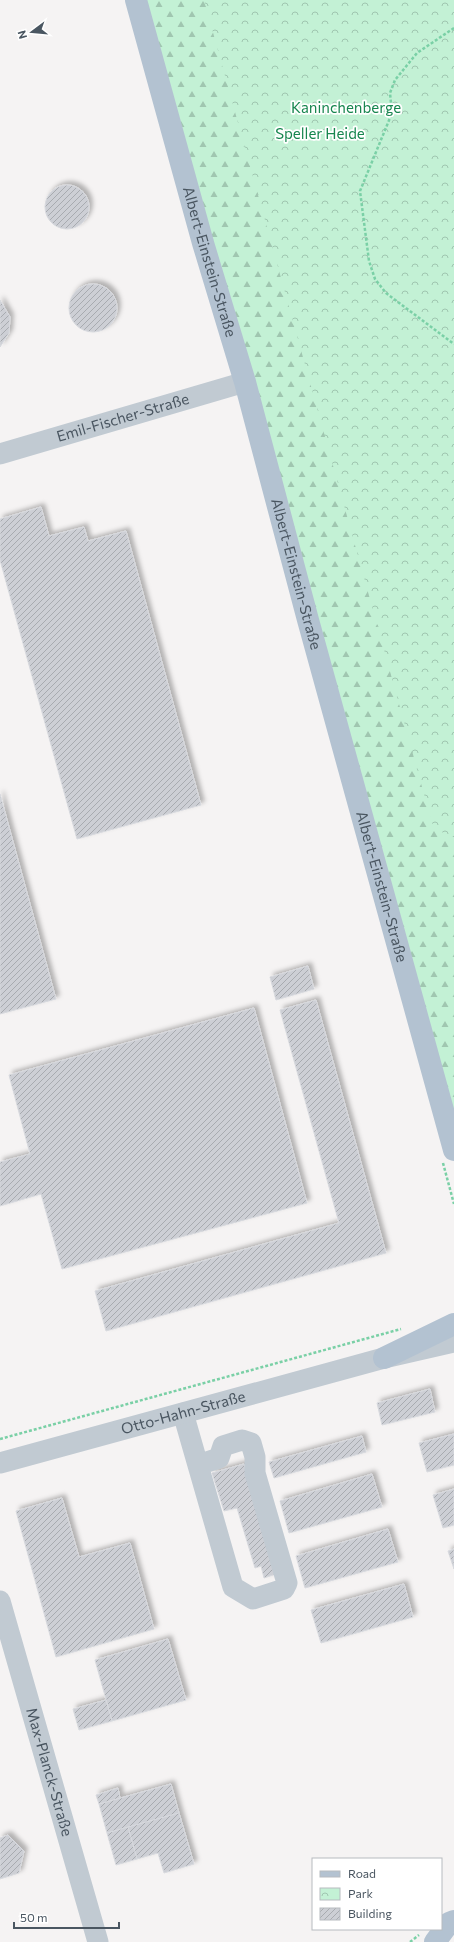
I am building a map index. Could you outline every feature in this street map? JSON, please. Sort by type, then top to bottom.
[{"type":"main road","name":"Albert-Einstein-Straße","points":[[136,0],[203,243],[245,382],[308,620],[454,1150]]},
{"type":"main road","points":[[375,1360],[454,1324]]},
{"type":"main road","points":[[435,1942],[449,1923],[454,1921]]},
{"type":"main road","points":[[435,1942],[454,1932]]},
{"type":"street","name":"Emil-Fischer-Straße","points":[[0,454],[245,382]]},
{"type":"street","name":"Otto-Hahn-Straße","points":[[0,1463],[375,1360],[454,1342]]},
{"type":"street","name":"Otto-Hahn-Straße","points":[[375,1360],[389,1366],[454,1350]]},
{"type":"street","points":[[183,1413],[233,1587],[253,1599],[284,1589],[287,1583],[255,1473],[255,1457],[251,1443],[242,1440],[223,1446],[218,1458],[198,1464]]},
{"type":"street","name":"Max-Planck-Straße","points":[[0,1602],[98,1942]]},
{"type":"path","points":[[454,28],[417,53],[395,80],[390,93],[392,113],[360,191],[369,261],[375,279],[386,293],[454,344]]},
{"type":"path","points":[[0,1439],[406,1327]]},
{"type":"green space","name":"Kaninchenberge","points":[[145,0],[454,0],[454,1112]]},
{"type":"green space","name":"Kaninchenberge","points":[[204,0],[454,0],[454,836],[438,831],[432,823]]},
{"type":"building","points":[[67,185],[79,189],[85,195],[89,207],[85,219],[79,225],[67,229],[55,225],[49,219],[45,207],[49,195],[55,189]]},
{"type":"building","points":[[88,284],[98,284],[107,288],[113,294],[117,303],[117,313],[113,322],[107,328],[98,332],[88,332],[79,328],[73,322],[69,313],[69,303],[73,294],[79,288]]},
{"type":"building","points":[[0,300],[10,317],[9,333],[0,347]]},
{"type":"building","points":[[41,507],[49,536],[84,527],[88,541],[126,531],[201,805],[77,839],[0,560],[0,519]]},
{"type":"building","points":[[0,794],[56,999],[0,1014]]},
{"type":"building","points":[[308,966],[314,989],[276,1000],[270,977]]},
{"type":"building","points":[[316,1000],[386,1253],[106,1331],[95,1291],[339,1223],[280,1010]]},
{"type":"building","points":[[254,1008],[307,1203],[62,1269],[41,1194],[0,1206],[0,1162],[30,1154],[9,1075]]},
{"type":"building","points":[[430,1389],[435,1412],[382,1425],[377,1403]]},
{"type":"building","points":[[454,1434],[454,1465],[427,1472],[419,1443]]},
{"type":"building","points":[[362,1436],[366,1452],[274,1478],[269,1462]]},
{"type":"building","points":[[244,1464],[276,1574],[264,1578],[261,1566],[255,1568],[237,1508],[224,1511],[212,1473]]},
{"type":"building","points":[[372,1474],[382,1507],[289,1533],[280,1501]]},
{"type":"building","points":[[454,1489],[454,1525],[443,1528],[433,1495]]},
{"type":"building","points":[[62,1498],[79,1557],[130,1543],[154,1629],[56,1657],[16,1511]]},
{"type":"building","points":[[388,1529],[398,1562],[305,1588],[296,1556]]},
{"type":"building","points":[[454,1549],[454,1569],[448,1551]]},
{"type":"building","points":[[404,1584],[413,1617],[321,1643],[311,1610]]},
{"type":"building","points":[[168,1639],[186,1700],[112,1721],[95,1660]]},
{"type":"building","points":[[106,1700],[112,1721],[79,1730],[73,1709]]},
{"type":"building","points":[[171,1784],[179,1813],[107,1833],[99,1804]]},
{"type":"building","points":[[118,1788],[120,1798],[99,1804],[96,1795]]},
{"type":"building","points":[[179,1813],[194,1864],[164,1873],[158,1853],[137,1859],[128,1827]]},
{"type":"building","points":[[128,1827],[137,1859],[116,1865],[107,1833]]},
{"type":"building","points":[[8,1835],[24,1851],[19,1873],[0,1879],[0,1838]]},
{"type":"park label","name":"Speller Heide","points":[[320,134]]}]
